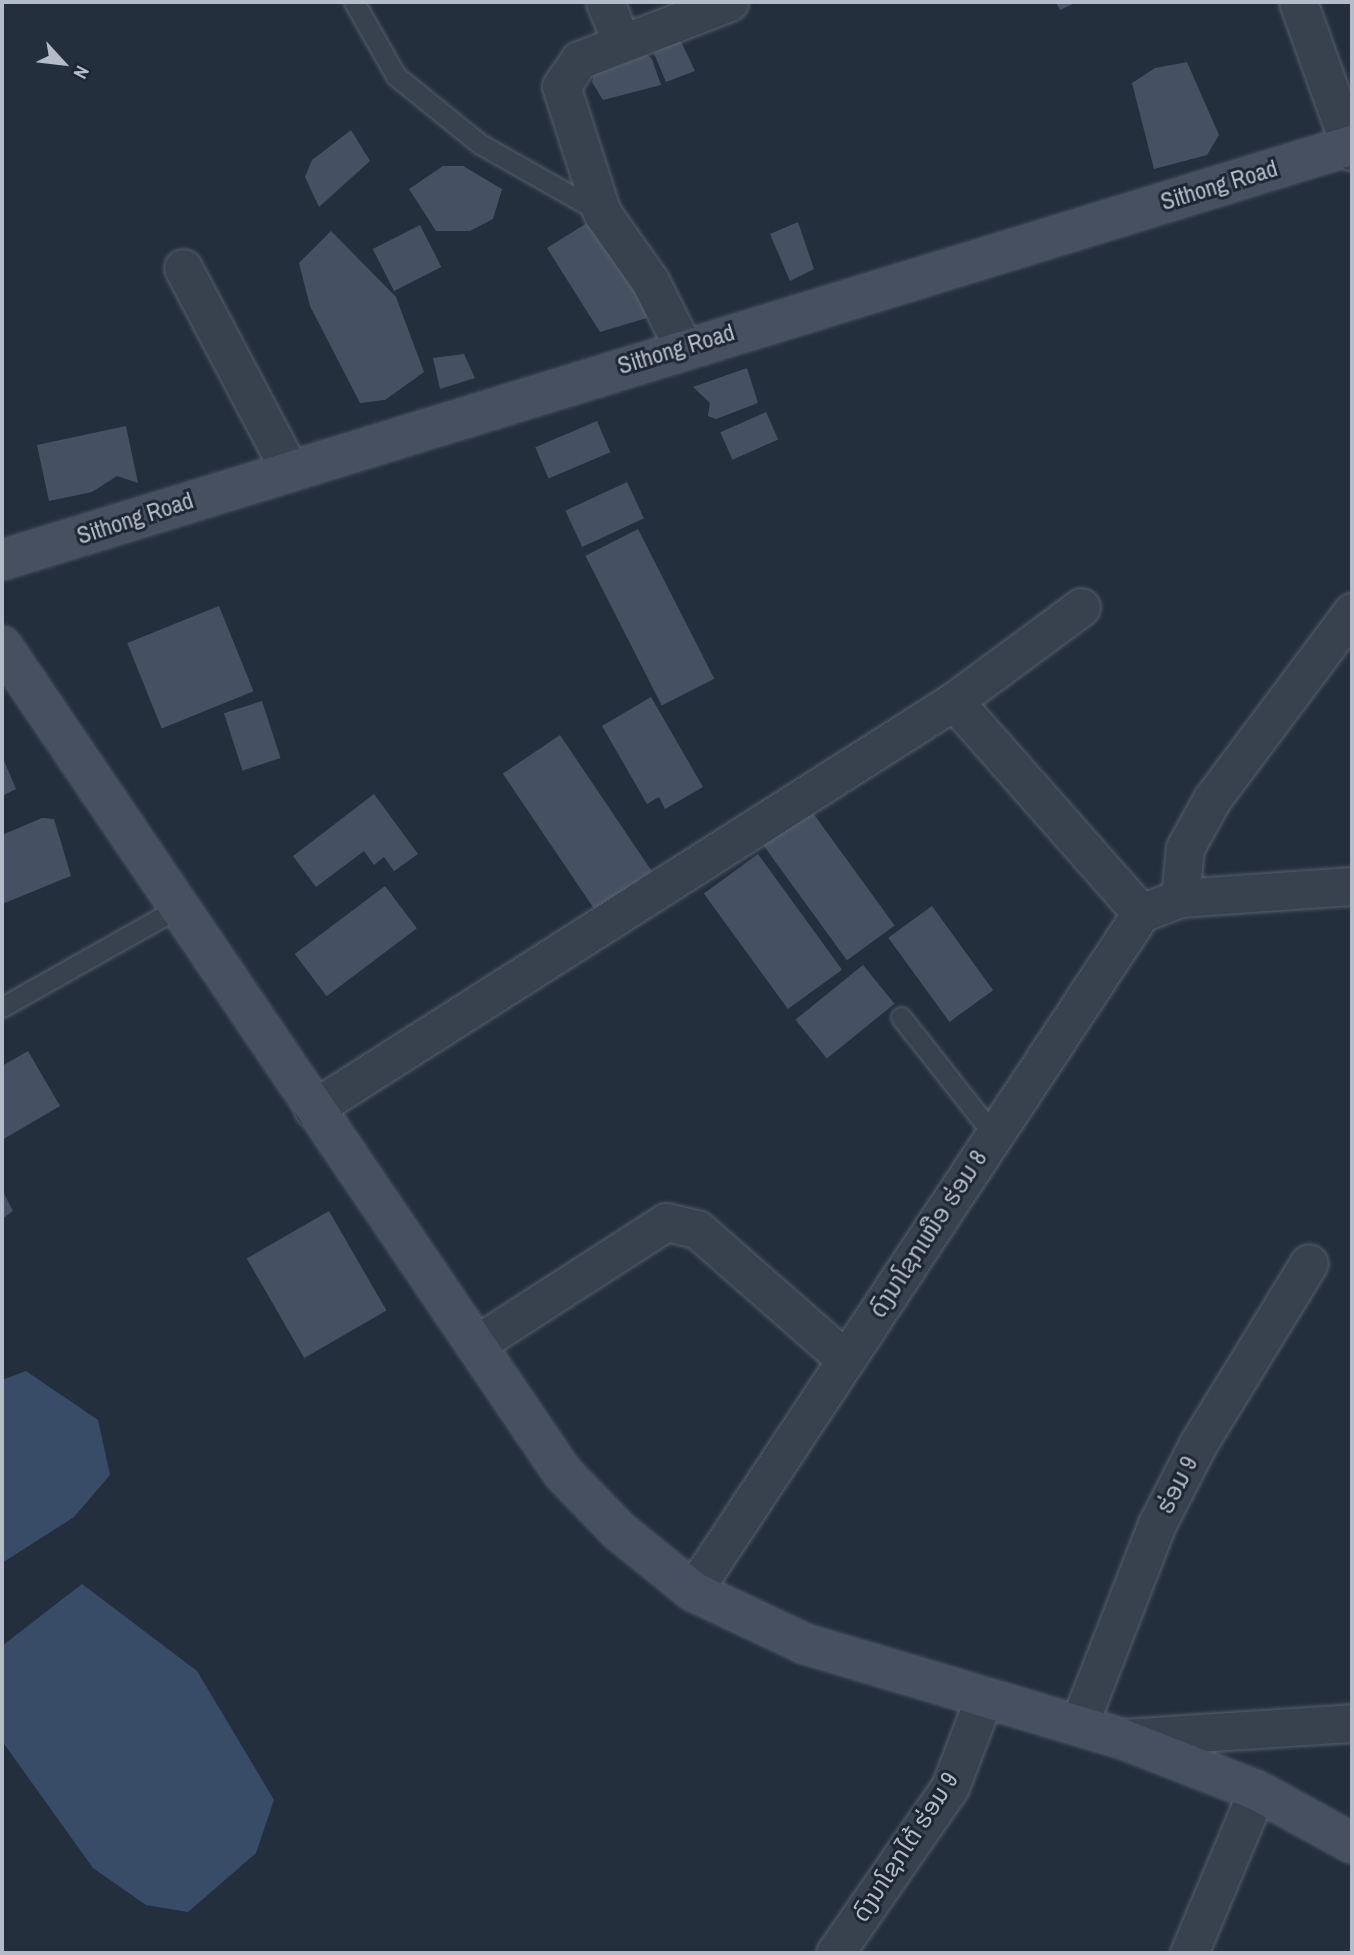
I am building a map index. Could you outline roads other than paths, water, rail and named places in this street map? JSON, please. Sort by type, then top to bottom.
[{"type":"street","points":[[604,2],[621,41]]},
{"type":"street","points":[[682,347],[650,281],[602,213],[561,86],[579,60],[621,41],[729,2]]},
{"type":"street","points":[[1298,2],[1351,147]]},
{"type":"street","name":"Sithong Road","points":[[2,560],[682,347],[1351,147]]},
{"type":"street","points":[[183,268],[289,469]]},
{"type":"street","points":[[313,1109],[954,701],[1081,607]]},
{"type":"street","points":[[1181,898],[1185,848],[1212,799],[1352,612]]},
{"type":"street","points":[[2,646],[313,1109],[562,1472],[619,1531],[693,1591],[805,1644],[1121,1738],[1257,1791],[1352,1843]]},
{"type":"street","points":[[954,701],[1141,913],[1181,898],[1352,886]]},
{"type":"street","name":"ດົງນາໂຊກເໜືອ ຮ່ອມ 8","points":[[693,1591],[1141,913]]},
{"type":"street","points":[[475,1345],[666,1222],[697,1229],[845,1359]]},
{"type":"street","name":"ຮ່ອມ 9","points":[[1079,1724],[1156,1525],[1198,1444],[1309,1263]]},
{"type":"street","name":"ດົງນາໂຊກໄຕ້ ຮ່ອມ 9","points":[[835,1953],[950,1787],[984,1698]]},
{"type":"street","points":[[1121,1738],[1352,1723]]},
{"type":"street","points":[[1189,1953],[1257,1791]]},
{"type":"lane","points":[[354,2],[396,76],[480,144],[602,213]]},
{"type":"lane","points":[[2,1006],[178,908]]},
{"type":"lane","points":[[901,1017],[993,1134]]},
{"type":"water","points":[[26,1371],[98,1420],[110,1475],[74,1517],[2,1563],[2,1380]]},
{"type":"water","points":[[82,1584],[197,1671],[274,1800],[256,1853],[188,1912],[146,1905],[93,1868],[2,1741],[2,1646]]}]
